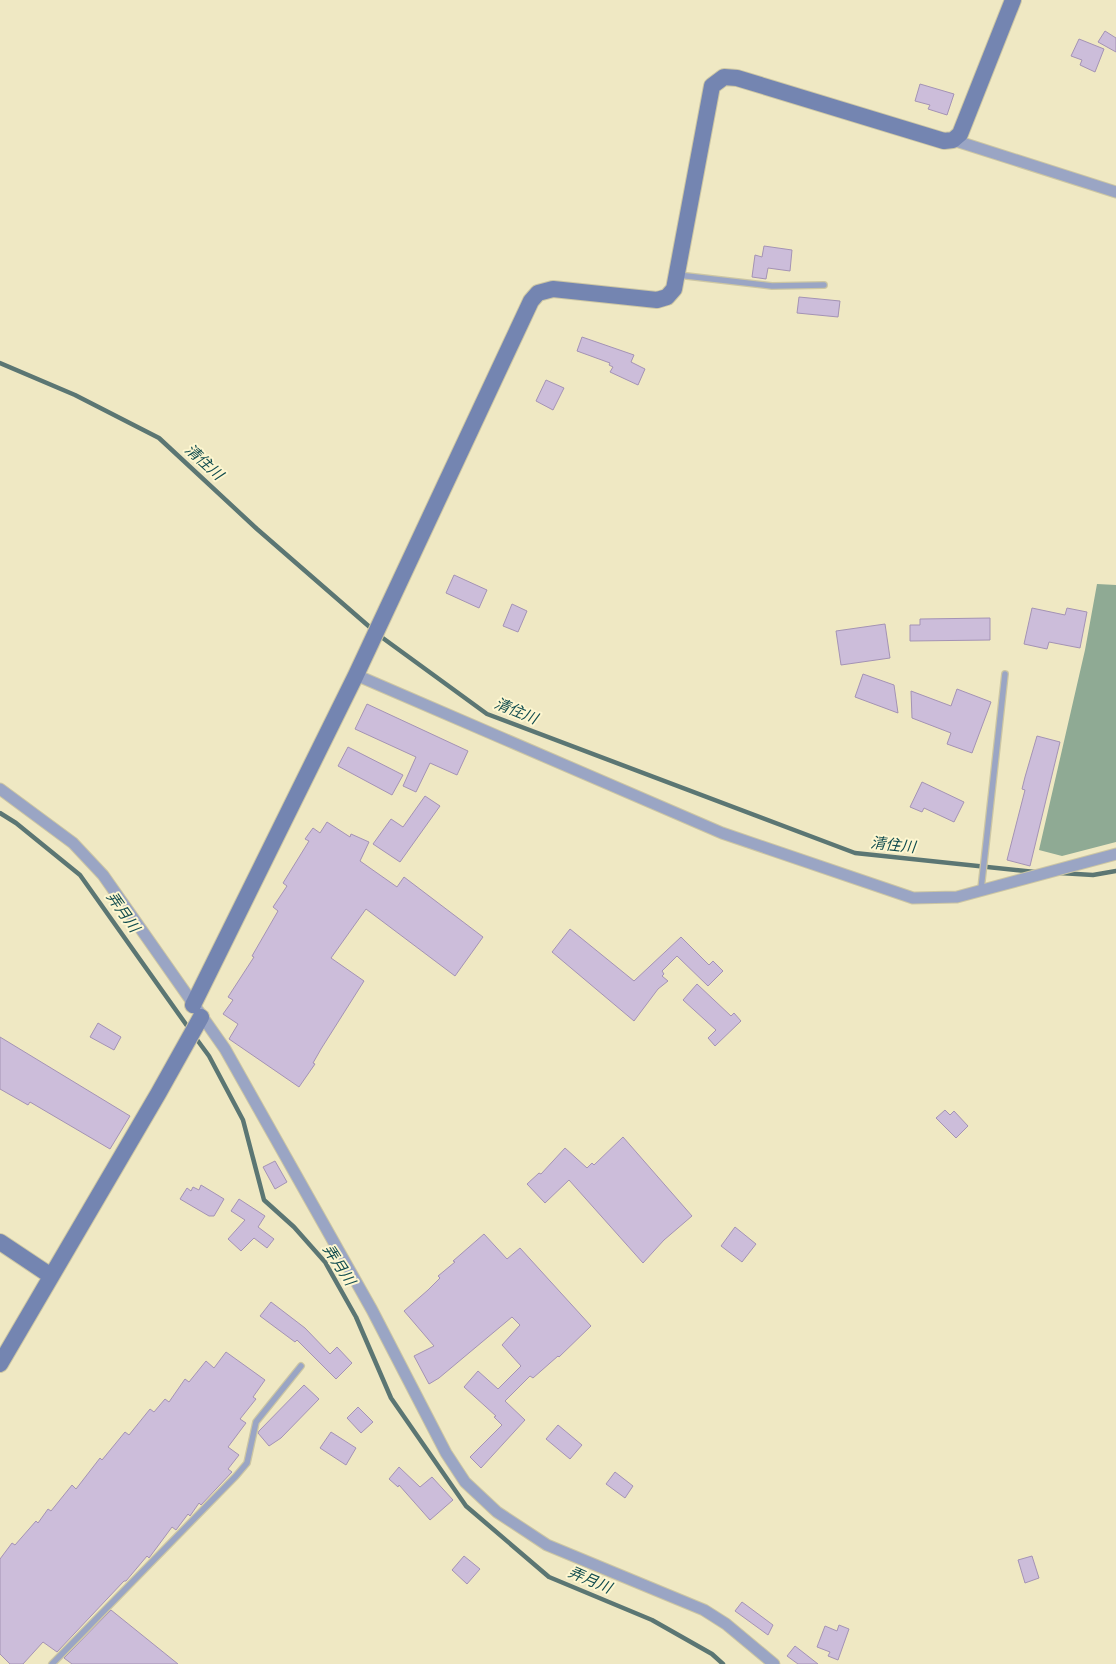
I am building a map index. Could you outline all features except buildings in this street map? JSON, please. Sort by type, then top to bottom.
[{"type":"street","points":[[953,140],[960,134],[1013,0]]},
{"type":"street","points":[[0,1364],[158,1094],[531,301],[538,293],[553,289],[657,300],[666,297],[674,289],[712,86],[724,77],[737,78],[944,141],[953,140],[1116,192]]},
{"type":"street","points":[[356,675],[722,833],[913,898],[950,898],[1116,854]]},
{"type":"street","points":[[0,789],[73,843],[103,875],[230,1057],[372,1310],[446,1454],[465,1482],[497,1512],[539,1540],[704,1610],[726,1624],[774,1664]]},
{"type":"street","points":[[0,1242],[51,1276]]},
{"type":"lane","points":[[678,275],[772,286],[824,285]]},
{"type":"lane","points":[[981,890],[1005,674]]},
{"type":"lane","points":[[52,1664],[236,1476],[246,1463],[256,1422],[301,1366]]},
{"type":"green space","points":[[1097,584],[1116,585],[1116,842],[1062,856],[1039,850],[1085,650]]},
{"type":"waterway","name":"清住川","points":[[0,363],[75,395],[159,438],[257,529],[380,636],[487,714],[855,853],[1035,872]]},
{"type":"waterway","name":"弄月川","points":[[0,813],[16,823],[80,875],[190,1030]]},
{"type":"waterway","name":"清住川","points":[[1060,873],[1093,875],[1116,871]]},
{"type":"waterway","name":"弄月川","points":[[195,1037],[209,1056],[243,1120],[264,1200],[294,1227],[325,1262],[356,1317],[391,1398],[466,1506],[549,1577],[652,1620],[712,1654],[723,1664]]}]
